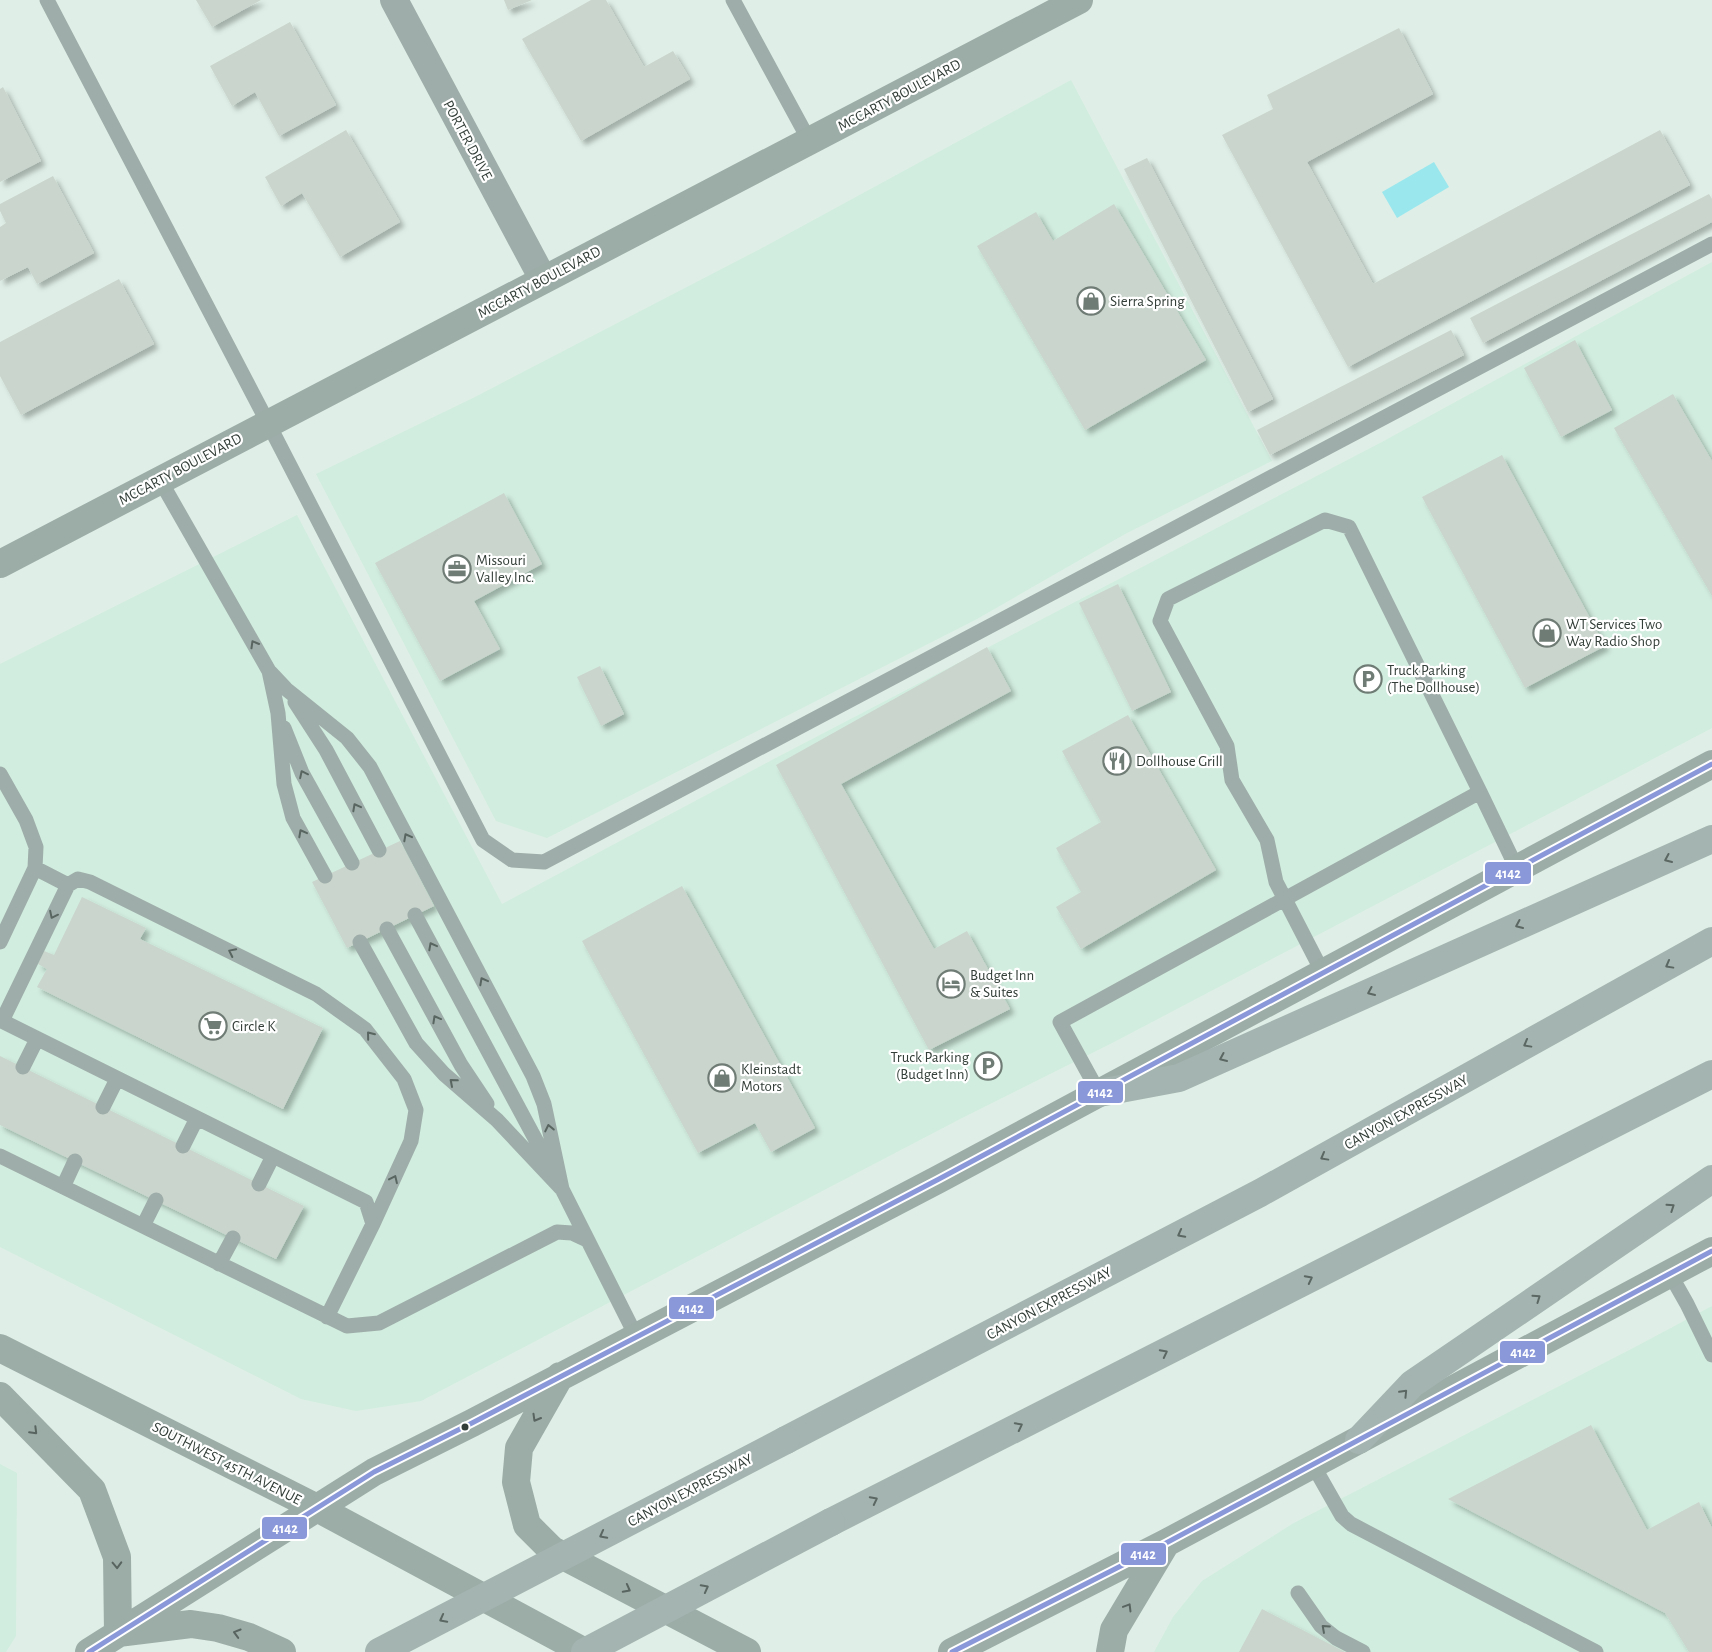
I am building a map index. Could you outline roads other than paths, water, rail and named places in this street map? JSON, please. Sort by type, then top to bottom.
[{"type":"highway","points":[[1099,1092],[1179,1078],[1712,839]]},
{"type":"highway","name":"CANYON EXPRESSWAY","points":[[379,1652],[1260,1193],[1712,941]]},
{"type":"highway","points":[[585,1652],[831,1522],[1712,1074]]},
{"type":"highway","points":[[1359,1440],[1412,1384],[1712,1178]]},
{"type":"main road","name":"MCCARTY BOULEVARD","points":[[0,564],[1079,0]]},
{"type":"main road","points":[[89,1652],[374,1472],[939,1178],[1712,764]]},
{"type":"main road","points":[[952,1652],[1166,1544],[1712,1252]]},
{"type":"main road","name":"SOUTHWEST 45TH AVENUE","points":[[0,1348],[317,1508],[585,1652]]},
{"type":"main road","points":[[560,1376],[519,1448],[516,1482],[527,1525],[552,1550],[747,1652]]},
{"type":"main road","points":[[0,1396],[92,1490],[117,1557],[118,1633]]},
{"type":"main road","points":[[1110,1652],[1114,1630],[1166,1544]]},
{"type":"main road","points":[[118,1633],[191,1624],[218,1628],[249,1637],[282,1652]]},
{"type":"street","name":"PORTER DRIVE","points":[[394,0],[543,279]]},
{"type":"lane","points":[[48,0],[483,840],[512,860],[544,862],[1712,244]]},
{"type":"lane","points":[[734,0],[810,142]]},
{"type":"lane","points":[[160,480],[269,671],[286,689],[347,738],[370,767],[533,1076],[544,1104],[562,1189]]},
{"type":"lane","points":[[1323,972],[1276,882],[1267,840],[1232,780],[1227,746],[1160,621],[1168,599],[1325,520],[1348,527],[1518,868]]},
{"type":"lane","points":[[269,671],[278,713],[284,784],[293,818],[325,876]]},
{"type":"lane","points":[[286,689],[326,750],[379,850]]},
{"type":"lane","points":[[278,713],[302,773],[352,863]]},
{"type":"lane","points":[[0,774],[26,820],[36,848],[35,868],[0,942]]},
{"type":"lane","points":[[1099,1092],[1060,1022],[1480,792]]},
{"type":"lane","points":[[35,868],[68,885]]},
{"type":"lane","points":[[327,1317],[373,1224],[411,1142],[416,1110],[404,1078],[365,1029],[316,994],[90,882],[78,879],[68,885],[1,1021],[366,1202],[373,1224]]},
{"type":"lane","points":[[415,915],[562,1189],[636,1336]]},
{"type":"lane","points":[[387,929],[462,1065],[497,1120]]},
{"type":"lane","points":[[360,942],[416,1043],[444,1074],[497,1120],[562,1189]]},
{"type":"lane","points":[[23,1067],[37,1039]]},
{"type":"lane","points":[[103,1107],[117,1078]]},
{"type":"lane","points":[[183,1146],[197,1118]]},
{"type":"lane","points":[[0,1156],[348,1326],[379,1323],[557,1232],[572,1233],[587,1240]]},
{"type":"lane","points":[[259,1184],[273,1156]]},
{"type":"lane","points":[[63,1187],[76,1161]]},
{"type":"lane","points":[[143,1226],[156,1200]]},
{"type":"lane","points":[[220,1264],[233,1238]]},
{"type":"lane","points":[[1670,1274],[1712,1355]]},
{"type":"lane","points":[[1313,1465],[1342,1516],[1351,1524],[1596,1652]]},
{"type":"lane","points":[[1298,1593],[1321,1626],[1336,1638],[1363,1652]]},
{"type":"water","points":[[1434,162],[1449,187],[1397,218],[1382,192]]},
{"type":"place","name":"Sierra Spring","points":[[1091,301]]},
{"type":"place","name":"Missouri Valley Inc.","points":[[457,569]]},
{"type":"place","name":"WT Services Two Way Radio Shop","points":[[1547,633]]},
{"type":"place","name":"Truck Parking (The Dollhouse)","points":[[1368,679]]},
{"type":"place","name":"Dollhouse Grill","points":[[1117,761]]},
{"type":"place","name":"Budget Inn & Suites","points":[[951,984]]},
{"type":"place","name":"Circle K","points":[[213,1026]]},
{"type":"place","name":"Truck Parking (Budget Inn)","points":[[988,1066]]},
{"type":"place","name":"Kleinstadt Motors","points":[[722,1078]]}]
